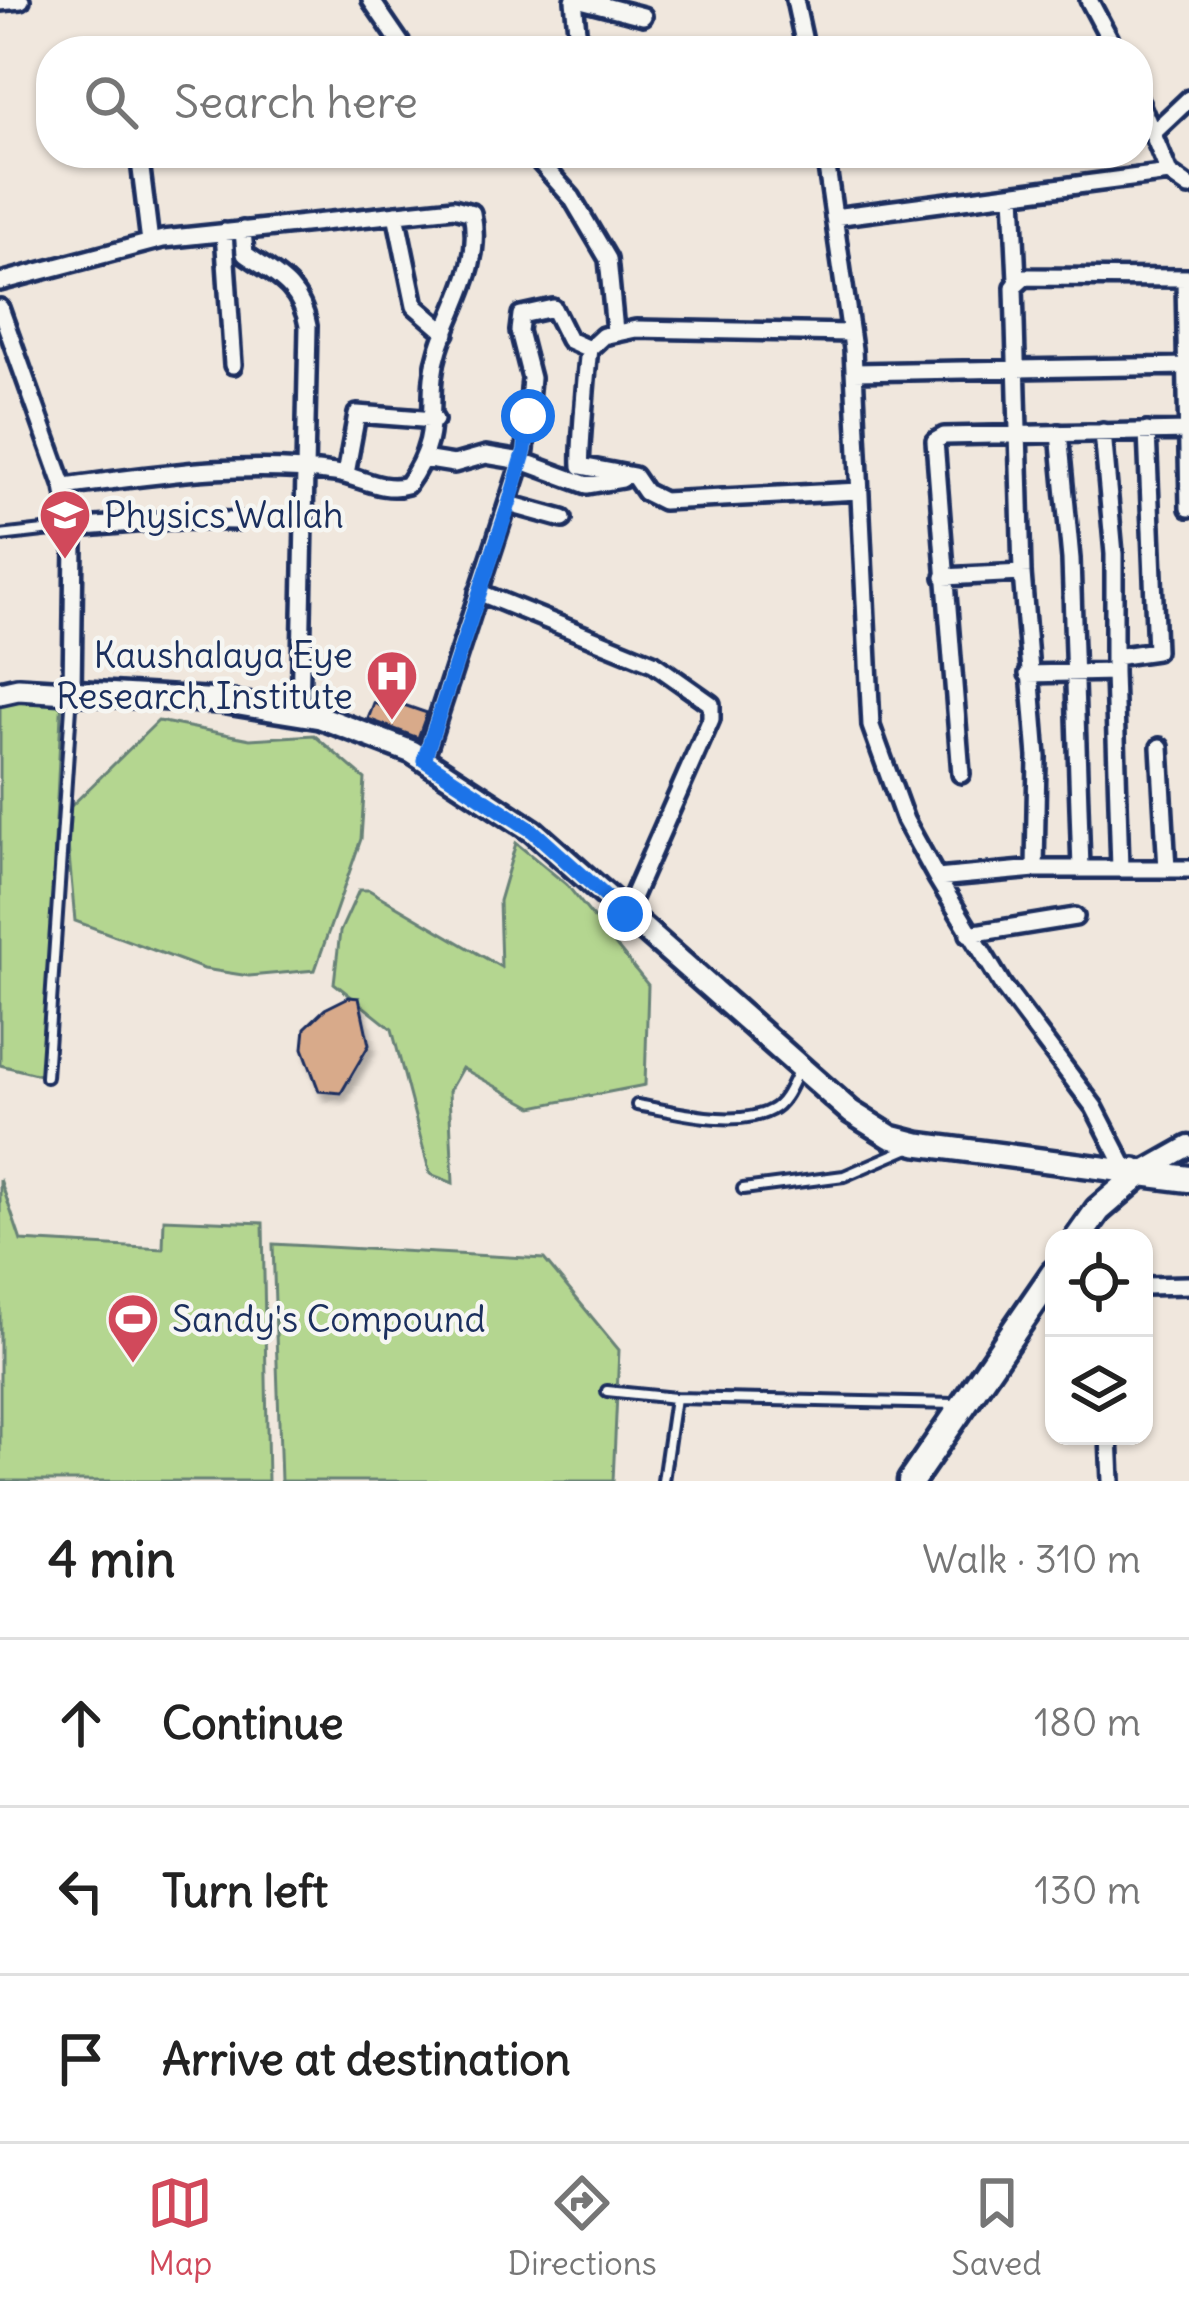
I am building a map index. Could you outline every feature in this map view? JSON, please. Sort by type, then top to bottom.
[{"type":"main road","points":[[0,693],[18,688],[221,701],[300,714],[424,760],[533,831],[851,1112],[892,1137],[1189,1179]]},
{"type":"main road","points":[[1084,1229],[1134,1172]]},
{"type":"main road","points":[[911,1481],[1045,1287]]},
{"type":"street","points":[[0,2],[21,0]]},
{"type":"street","points":[[371,0],[396,36]]},
{"type":"street","points":[[578,36],[578,0],[643,16]]},
{"type":"street","points":[[795,0],[803,36]]},
{"type":"street","points":[[1089,0],[1108,36]]},
{"type":"street","points":[[1189,99],[1153,133],[1169,173],[1189,187]]},
{"type":"street","points":[[141,168],[149,242]]},
{"type":"street","points":[[545,168],[572,198],[608,260],[615,331]]},
{"type":"street","points":[[827,168],[854,372],[871,726],[905,820],[969,934],[1094,1107],[1134,1172],[1189,1146]]},
{"type":"street","points":[[834,217],[1169,173]]},
{"type":"street","points":[[1013,194],[1016,436],[1037,757],[1034,869]]},
{"type":"street","points":[[0,282],[149,242],[454,208],[472,213],[464,291],[436,361],[435,420],[423,459],[407,485],[398,488],[346,474],[232,465],[64,487]]},
{"type":"street","points":[[396,214],[416,306],[446,333]]},
{"type":"street","points":[[243,230],[245,254],[280,274],[305,310],[300,714]]},
{"type":"street","points":[[224,232],[233,365]]},
{"type":"street","points":[[1017,280],[1187,278],[1189,508]]},
{"type":"street","points":[[0,308],[64,487],[72,528],[73,691]]},
{"type":"street","points":[[424,760],[522,461],[531,378],[519,331],[521,315],[554,308],[569,340],[589,349]]},
{"type":"street","points":[[850,333],[615,331],[589,349],[578,460],[590,469],[634,476],[645,492],[663,501],[859,491]]},
{"type":"street","points":[[854,372],[1188,366]]},
{"type":"street","points":[[346,474],[357,414],[435,420]]},
{"type":"street","points":[[1028,674],[1073,673],[1156,651],[1147,431]]},
{"type":"street","points":[[961,774],[935,440],[944,436],[1189,431]]},
{"type":"street","points":[[1103,432],[1114,554],[1120,869]]},
{"type":"street","points":[[1060,434],[1081,869]]},
{"type":"street","points":[[423,459],[454,464],[486,455],[522,461],[587,485],[634,476]]},
{"type":"street","points":[[509,504],[563,519]]},
{"type":"street","points":[[72,528],[171,520],[237,521]]},
{"type":"street","points":[[944,577],[1022,573]]},
{"type":"street","points":[[478,592],[653,663],[711,704],[711,719],[674,811],[625,914]]},
{"type":"street","points":[[1160,746],[1167,869]]},
{"type":"street","points":[[937,878],[1034,869],[1189,868]]},
{"type":"street","points":[[969,934],[1075,917]]},
{"type":"street","points":[[1098,1210],[1099,1229]]},
{"type":"street","points":[[1153,1286],[1189,1286]]},
{"type":"street","points":[[1110,1445],[1112,1481]]},
{"type":"lane","points":[[0,536],[72,528]]},
{"type":"lane","points":[[46,1077],[73,691]]},
{"type":"lane","points":[[637,1105],[710,1115],[767,1112],[785,1098],[800,1068]]},
{"type":"lane","points":[[743,1189],[844,1176],[918,1144]]},
{"type":"lane","points":[[607,1391],[967,1404]]},
{"type":"lane","points":[[663,1481],[675,1397]]},
{"type":"green space","points":[[0,693],[62,693],[44,1076],[0,1065]]},
{"type":"green space","points":[[158,721],[250,739],[314,735],[365,779],[361,839],[315,970],[249,976],[204,969],[75,921],[65,812]]},
{"type":"green space","points":[[516,843],[567,885],[648,985],[645,1085],[533,1107],[462,1068],[449,1091],[453,1183],[430,1174],[392,1029],[334,983],[340,932],[359,890],[369,890],[501,967],[499,901]]},
{"type":"green space","name":"Sandy's Compound","points":[[0,1179],[21,1241],[163,1249],[164,1219],[263,1223],[268,1481],[0,1481]]},
{"type":"green space","points":[[273,1244],[544,1259],[619,1350],[613,1481],[281,1481]]},
{"type":"building","points":[[374,703],[395,711],[398,703],[427,713],[418,738],[368,719]]},
{"type":"building","points":[[349,997],[359,998],[369,1045],[341,1093],[319,1091],[303,1048],[305,1028],[325,1009]]},
{"type":"place","name":"Physics Wallah","points":[[65,561]]},
{"type":"place","name":"Kaushalaya Eye Research Institute","points":[[392,722]]},
{"type":"place","name":"Sandy's Compound","points":[[133,1365]]},
{"type":"route","points":[[528,416],[525,450],[509,504],[494,536],[424,760],[533,831],[625,914]]}]
